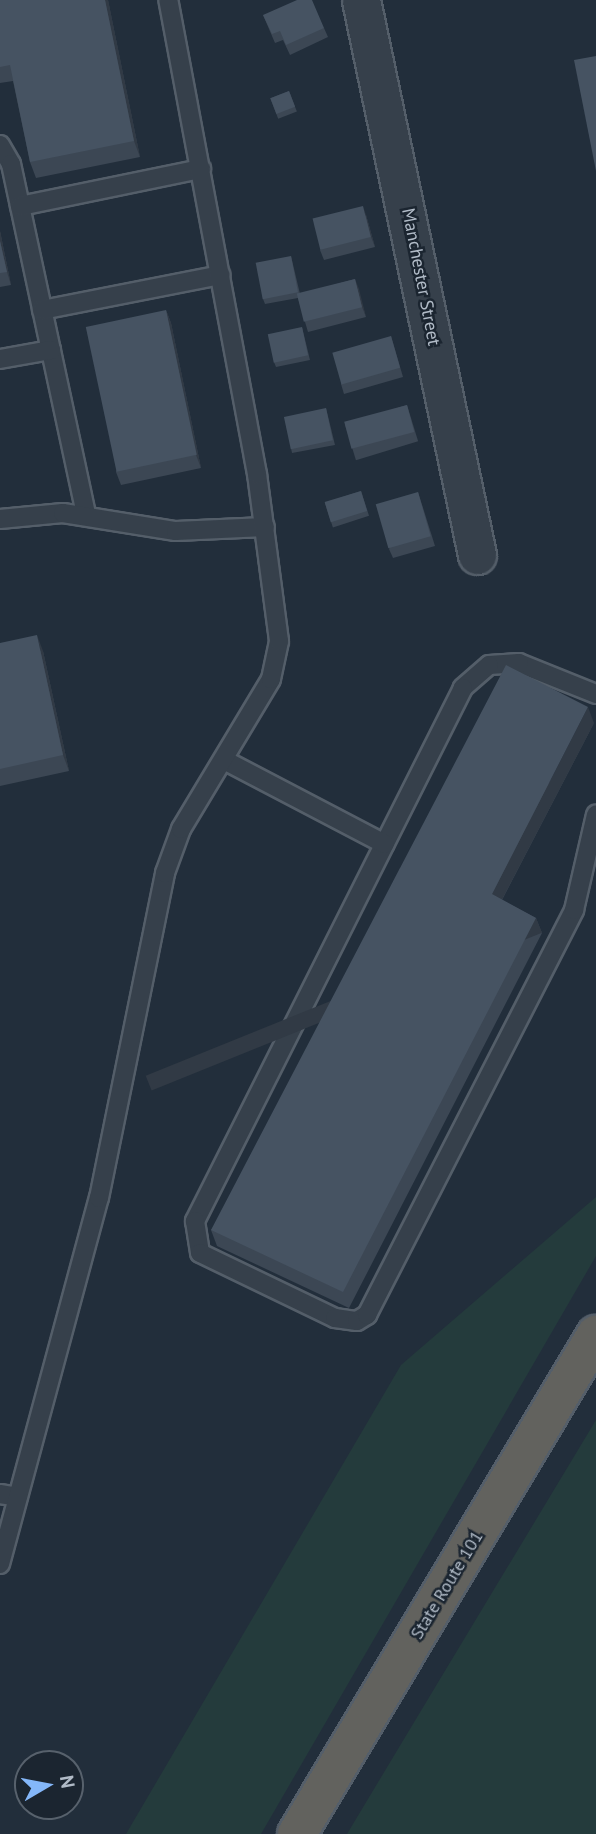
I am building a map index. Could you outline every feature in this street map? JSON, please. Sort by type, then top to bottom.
[{"type":"highway","name":"State Route 101","points":[[297,1834],[596,1335]]},
{"type":"street","name":"Manchester Street","points":[[366,3],[477,555]]},
{"type":"lane","points":[[0,1564],[99,1198],[165,873],[181,829],[226,761],[271,679],[279,641],[265,527],[221,275],[168,0]]},
{"type":"lane","points":[[2,151],[20,206],[86,514]]},
{"type":"lane","points":[[20,206],[201,169]]},
{"type":"lane","points":[[42,310],[221,275]]},
{"type":"lane","points":[[0,359],[51,350]]},
{"type":"lane","points":[[0,519],[86,514],[176,531],[265,527]]},
{"type":"lane","points":[[596,694],[533,665],[489,665],[463,688],[193,1234],[200,1254],[346,1321],[367,1315],[568,925],[596,815]]},
{"type":"lane","points":[[226,761],[385,844]]},
{"type":"lane","points":[[0,1494],[18,1497]]},
{"type":"green space","points":[[596,1197],[596,1256],[261,1834],[126,1834],[401,1365]]},
{"type":"green space","points":[[596,1420],[596,1834],[347,1834],[413,1724]]},
{"type":"building","points":[[0,0],[105,0],[134,141],[30,162],[10,65],[0,67]]},
{"type":"building","points":[[297,0],[312,0],[324,28],[286,45],[280,31],[272,34],[263,15]]},
{"type":"building","points":[[596,56],[596,171],[574,60]]},
{"type":"building","points":[[289,91],[295,107],[276,114],[270,98]]},
{"type":"building","points":[[363,206],[371,237],[320,250],[313,219]]},
{"type":"building","points":[[0,241],[7,272],[0,273]]},
{"type":"building","points":[[291,256],[298,292],[263,299],[256,263]]},
{"type":"building","points":[[355,279],[362,307],[304,322],[297,294]]},
{"type":"building","points":[[166,310],[197,455],[117,472],[86,327]]},
{"type":"building","points":[[302,327],[308,355],[274,363],[268,334]]},
{"type":"building","points":[[391,336],[400,368],[341,385],[332,353]]},
{"type":"building","points":[[407,405],[414,432],[351,449],[344,422]]},
{"type":"building","points":[[326,408],[333,440],[291,449],[284,417]]},
{"type":"building","points":[[361,491],[367,511],[331,522],[325,502]]},
{"type":"building","points":[[418,492],[431,536],[388,548],[376,504]]},
{"type":"building","points":[[37,635],[63,755],[0,769],[0,643]]},
{"type":"building","points":[[506,665],[588,707],[492,894],[536,918],[343,1292],[211,1230]]}]
